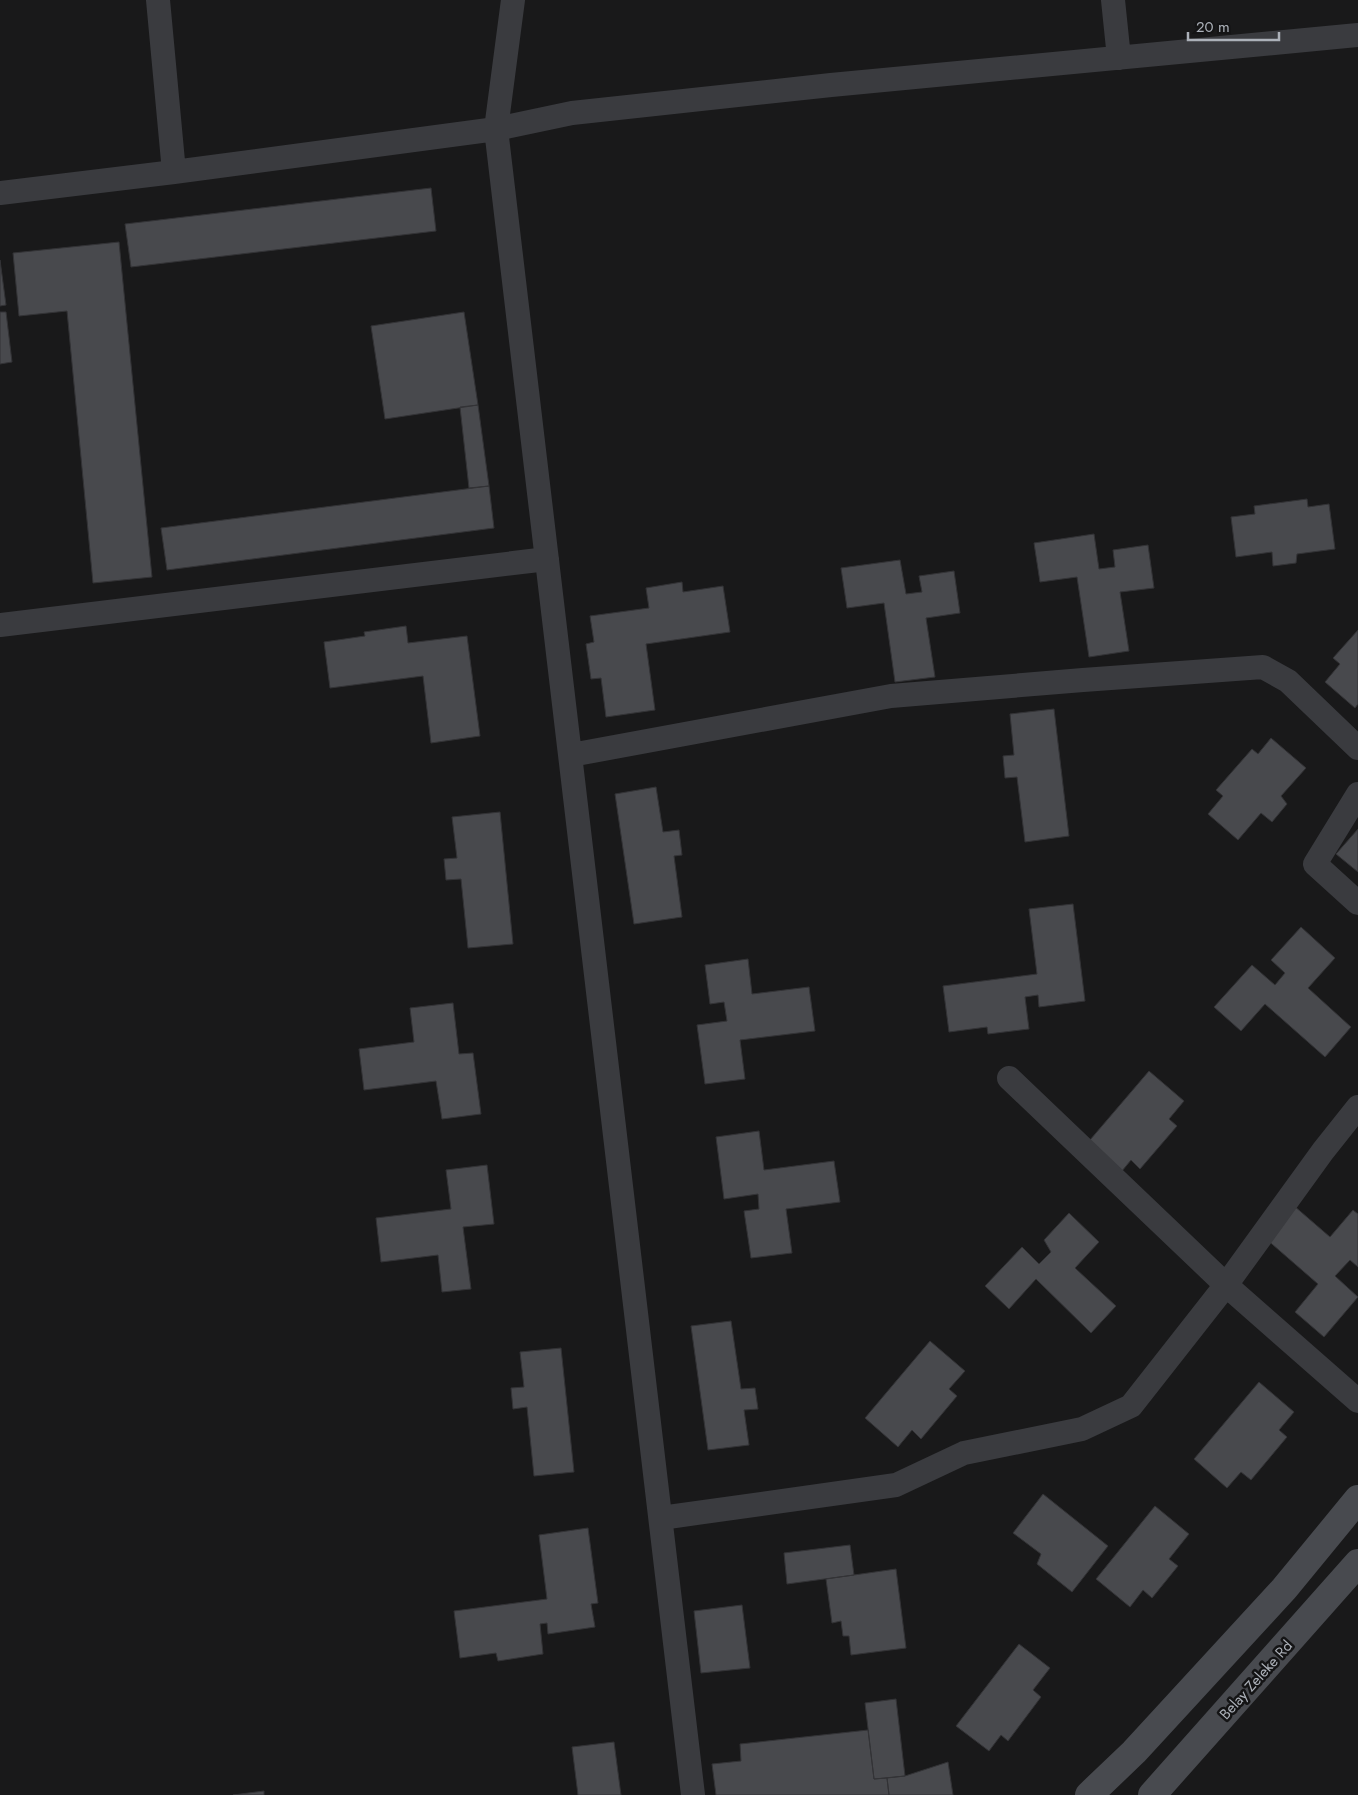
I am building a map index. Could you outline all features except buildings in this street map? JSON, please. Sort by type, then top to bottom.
[{"type":"street","points":[[158,0],[174,172]]},
{"type":"street","points":[[513,0],[496,129],[693,1795]]},
{"type":"street","points":[[1113,0],[1119,58]]},
{"type":"street","points":[[0,192],[174,172],[496,129],[572,113],[831,85],[1358,35]]},
{"type":"street","points":[[0,625],[548,559]]},
{"type":"street","points":[[570,755],[891,696],[1263,667],[1288,681],[1358,748]]},
{"type":"street","points":[[1358,794],[1315,864],[1358,903]]},
{"type":"street","points":[[1009,1078],[1226,1285],[1358,1401]]},
{"type":"street","points":[[661,1518],[896,1485],[964,1453],[1082,1429],[1131,1406],[1226,1285],[1322,1151],[1358,1108]]},
{"type":"street","points":[[1091,1794],[1134,1752],[1284,1589],[1358,1499]]},
{"type":"street","name":"Belay Zeleke Rd","points":[[1152,1795],[1358,1563]]}]
